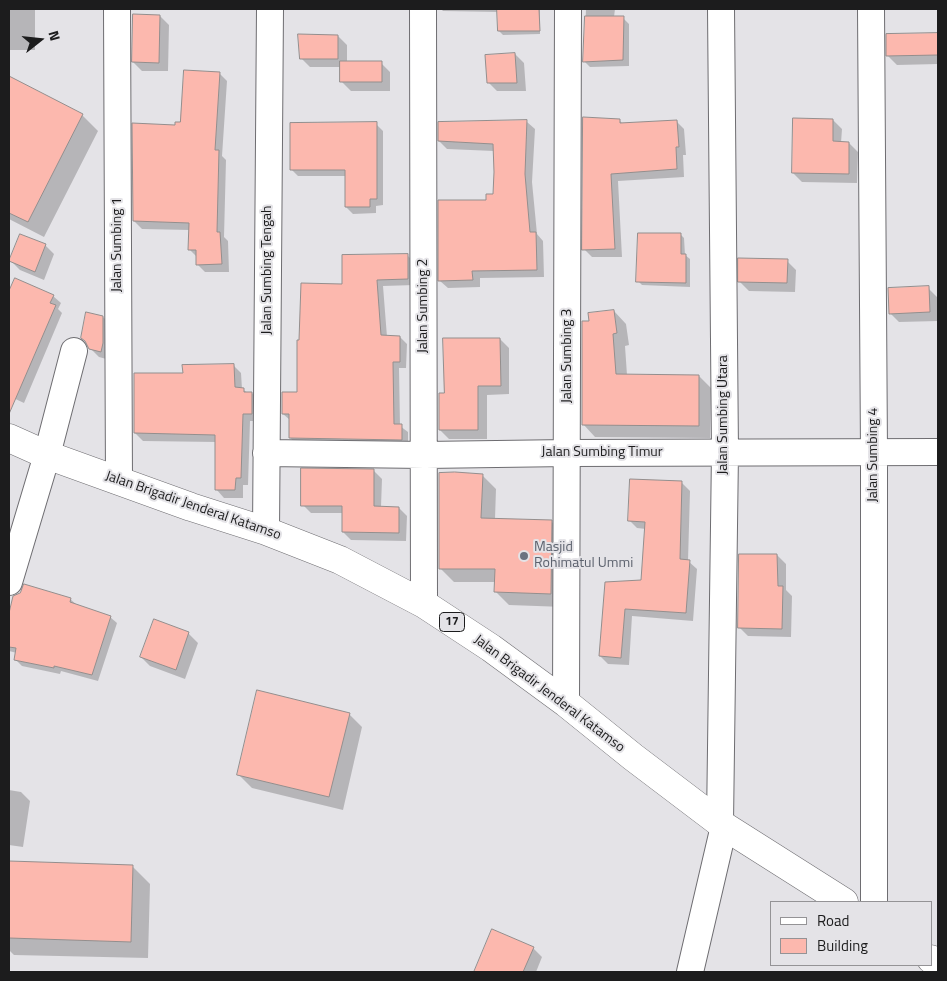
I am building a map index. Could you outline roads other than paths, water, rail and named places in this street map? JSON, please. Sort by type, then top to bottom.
[{"type":"highway","name":"Jalan Brigadir Jenderal Katamso","points":[[9,438],[47,455],[191,507],[266,531],[340,560],[424,604],[491,648],[566,703],[633,757],[722,824],[842,901]]},
{"type":"street","name":"Jalan Sumbing 1","points":[[117,9],[119,481]]},
{"type":"street","name":"Jalan Sumbing Tengah","points":[[266,531],[270,9]]},
{"type":"street","name":"Jalan Sumbing 2","points":[[423,9],[424,604]]},
{"type":"street","name":"Jalan Sumbing 3","points":[[566,703],[568,9]]},
{"type":"street","name":"Jalan Sumbing Utara","points":[[690,972],[722,824],[724,452],[721,9]]},
{"type":"street","name":"Jalan Sumbing 4","points":[[871,9],[874,452],[874,901]]},
{"type":"street","points":[[9,582],[47,455],[74,351]]},
{"type":"street","name":"Jalan Sumbing Timur","points":[[266,453],[424,455],[938,452]]},
{"type":"place","name":"Masjid Rohimatul Ummi","points":[[524,556]]}]
